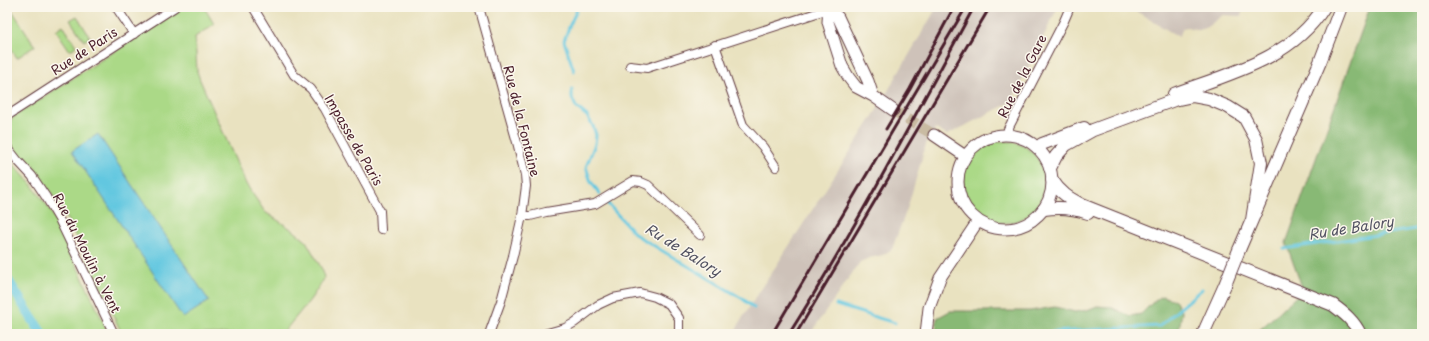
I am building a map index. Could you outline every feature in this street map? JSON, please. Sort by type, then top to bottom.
[{"type":"main road","points":[[1038,148],[1042,144],[1256,63],[1279,51],[1303,33],[1318,17],[1324,7]]},
{"type":"main road","points":[[1204,333],[1278,162],[1320,62],[1341,7]]},
{"type":"main road","points":[[1252,220],[1262,163],[1256,139],[1244,117],[1228,107],[1209,99],[1194,96],[1174,100],[1093,130],[1066,145],[1056,156],[1051,174],[1056,187],[1065,196],[1082,205],[1333,305],[1345,313],[1355,324],[1360,334]]},
{"type":"main road","points":[[1044,209],[1058,208],[1081,211],[1321,305],[1334,312],[1343,320],[1353,334]]},
{"type":"street","points":[[116,7],[134,34]]},
{"type":"street","name":"Rue de Paris","points":[[7,116],[175,7]]},
{"type":"street","name":"Impasse de Paris","points":[[253,7],[294,75],[311,89],[324,109],[380,211],[381,230]]},
{"type":"street","name":"Rue de la Fontaine","points":[[479,7],[525,175],[526,186],[522,216],[513,256],[501,301],[489,334]]},
{"type":"street","name":"Rue de la Gare","points":[[1007,134],[1008,129],[1070,7]]},
{"type":"street","points":[[630,66],[647,68],[829,8]]},
{"type":"street","points":[[829,8],[838,17],[868,81],[873,96]]},
{"type":"street","points":[[829,8],[828,22],[842,66],[849,78],[856,87],[873,96],[893,110]]},
{"type":"street","points":[[715,45],[743,125],[763,147],[776,167]]},
{"type":"street","points":[[1007,134],[1024,138],[1038,148],[1045,157],[1051,174],[1050,195],[1044,209],[1034,220],[1020,227],[1006,229],[991,227],[978,221],[967,211],[960,198],[957,184],[959,169],[965,156],[973,146],[983,139],[995,135],[1007,134]]},
{"type":"street","points":[[934,135],[965,156]]},
{"type":"street","name":"Rue du Moulin à Vent","points":[[7,147],[32,176],[46,196],[60,221],[114,334]]},
{"type":"street","points":[[522,216],[530,216],[595,204],[634,182],[641,182],[648,185],[700,235]]},
{"type":"street","points":[[926,334],[929,308],[940,278],[978,221]]},
{"type":"street","points":[[544,334],[566,331],[598,305],[613,298],[640,294],[655,297],[669,304],[679,318],[679,334]]},
{"type":"shaded area","points":[[937,7],[1058,7],[1011,102],[947,135],[936,129],[926,144],[908,206],[892,249],[883,255],[869,258],[860,262],[810,334],[734,334],[743,317],[875,113]]},
{"type":"shaded area","points":[[1129,7],[1244,7],[1241,16],[1223,15],[1202,29],[1187,27],[1183,28],[1179,37]]},
{"type":"green space","points":[[7,7],[10,7],[35,46],[17,58],[7,42]]},
{"type":"green space","points":[[183,7],[204,7],[214,24],[195,37],[197,71],[246,184],[265,212],[294,231],[306,241],[323,271],[324,279],[310,300],[282,334],[122,334],[63,212],[41,177],[7,142],[7,126],[13,117]]},
{"type":"green space","points":[[1370,7],[1422,7],[1422,334],[1255,334],[1303,290],[1286,243]]},
{"type":"green space","points":[[77,16],[90,37],[84,41],[70,20]]},
{"type":"green space","points":[[63,25],[76,46],[70,51],[56,30]]},
{"type":"green space","points":[[996,141],[1012,141],[1027,148],[1038,159],[1045,174],[1045,190],[1042,198],[1033,211],[1020,220],[1012,223],[996,223],[981,216],[970,205],[963,190],[963,174],[970,159],[981,148]]},
{"type":"green space","points":[[7,157],[31,184],[51,211],[109,334],[7,334]]},
{"type":"green space","points":[[1162,296],[1175,300],[1182,313],[1178,334],[936,334],[937,318],[950,311],[1030,311],[1055,307],[1075,312],[1087,310],[1097,306],[1110,307],[1130,316],[1141,314]]},
{"type":"water","points":[[98,134],[209,301],[183,318],[72,151]]},
{"type":"waterway","name":"Ru de Balory","points":[[574,71],[564,41],[578,7]]},
{"type":"waterway","name":"Ru de Balory","points":[[572,89],[572,98],[576,107],[587,116],[596,135],[595,144],[586,167],[591,182],[600,194]]},
{"type":"waterway","name":"Ru de Balory","points":[[607,203],[636,235],[743,299],[754,308]]},
{"type":"waterway","name":"Ru de Balory","points":[[1284,249],[1422,228]]},
{"type":"waterway","points":[[7,279],[42,334]]},
{"type":"waterway","name":"Ru de Balory","points":[[1018,334],[1160,326],[1202,289]]},
{"type":"waterway","name":"Ru de Balory","points":[[836,305],[895,323]]},
{"type":"tunnel","points":[[893,110],[934,135]]},
{"type":"railway","points":[[886,129],[910,89],[954,7]]},
{"type":"railway","points":[[772,334],[966,7]]},
{"type":"railway","points":[[789,334],[838,254],[974,7]]},
{"type":"railway","points":[[796,334],[990,7]]}]
